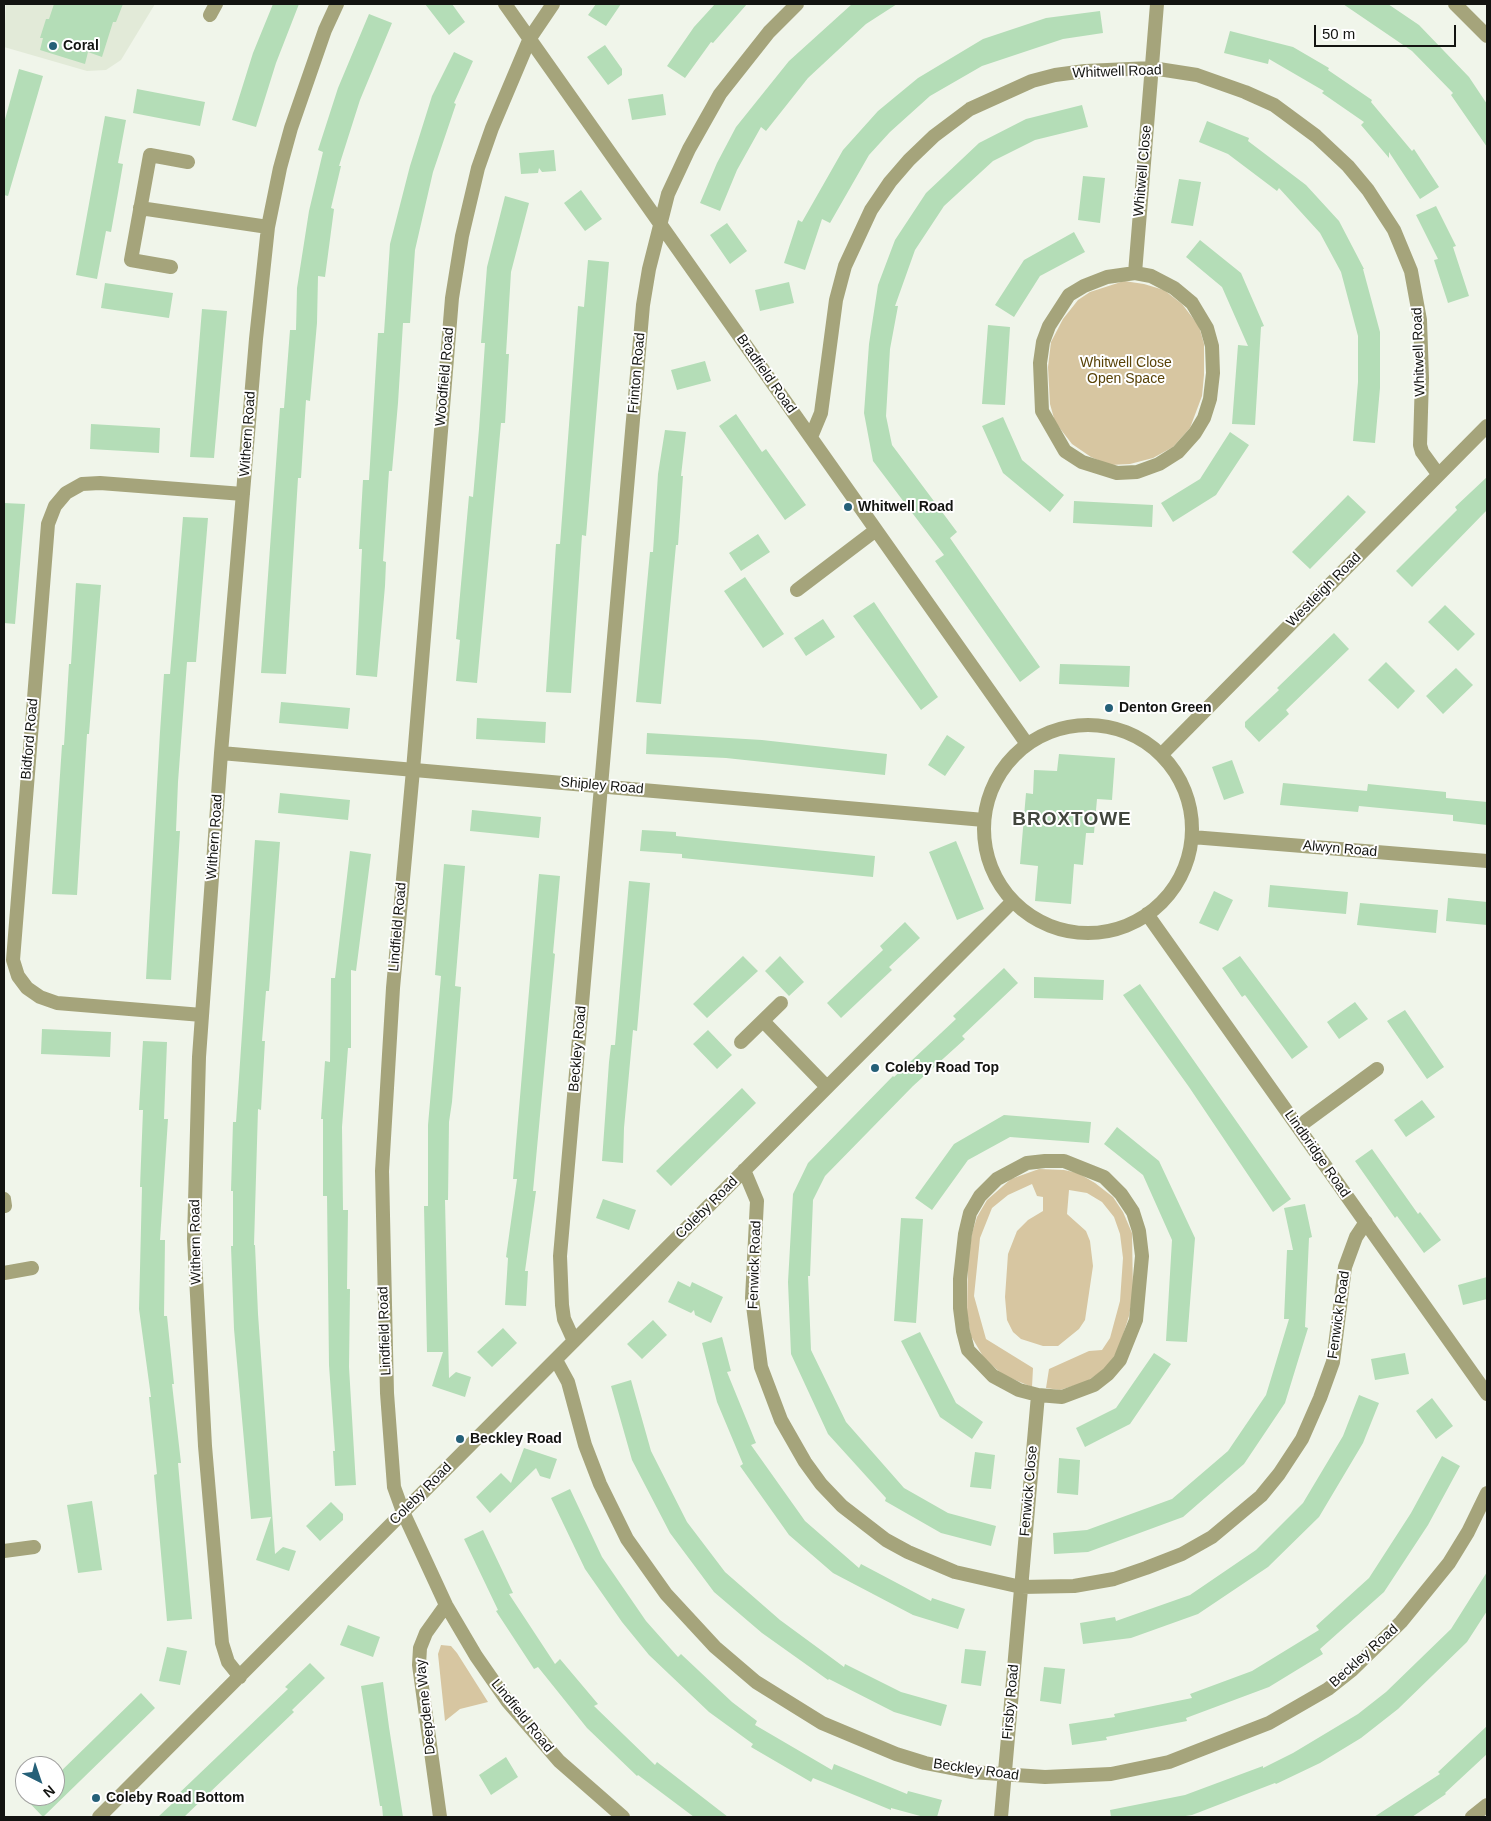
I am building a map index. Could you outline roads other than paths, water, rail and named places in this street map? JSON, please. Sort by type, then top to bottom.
[{"type":"street","name":"Withern Road","points":[[240,1677],[232,1669],[226,1656],[218,1613],[197,1310],[194,1239],[199,1057],[221,753],[256,338],[268,227],[280,168],[291,128],[322,38],[337,4]]},
{"type":"street","name":"Bradfield Road","points":[[505,4],[1027,744]]},
{"type":"street","name":"Woodfield Road","points":[[413,770],[451,307],[462,236],[478,168],[492,128],[530,38],[553,4]]},
{"type":"street","name":"Frinton Road","points":[[602,786],[643,305],[668,194],[689,149],[720,94],[770,32],[798,4]]},
{"type":"street","name":"Whitwell Close","points":[[1135,273],[1157,4]]},
{"type":"street","points":[[1455,4],[1487,36]]},
{"type":"street","name":"Whitwell Road","points":[[811,437],[821,413],[836,300],[844,266],[871,210],[890,182],[909,160],[934,136],[970,109],[996,95],[1032,81],[1056,74],[1152,68],[1197,75],[1245,92],[1274,105],[1316,136],[1348,166],[1368,190],[1394,230],[1411,271],[1420,320],[1422,378],[1420,445],[1422,452],[1438,474]]},
{"type":"street","points":[[172,267],[131,260],[150,155],[188,162]]},
{"type":"street","points":[[140,208],[268,227]]},
{"type":"street","points":[[1135,273],[1151,276],[1174,288],[1192,303],[1207,328],[1212,346],[1213,374],[1210,399],[1204,418],[1195,433],[1178,452],[1159,464],[1137,472],[1117,473],[1082,462],[1065,451],[1042,412],[1040,363],[1043,342],[1049,326],[1069,295],[1084,286],[1107,277],[1135,273]]},
{"type":"street","name":"Westleigh Road","points":[[1162,754],[1487,426]]},
{"type":"street","name":"Bidford Road","points":[[202,1015],[58,1003],[40,997],[27,988],[18,976],[13,960],[48,524],[55,506],[66,493],[82,484],[100,483],[244,494]]},
{"type":"street","points":[[797,590],[876,530]]},
{"type":"street","points":[[1080,724],[1120,729],[1141,738],[1162,754],[1180,778],[1190,804],[1192,837],[1188,859],[1176,884],[1162,902],[1147,914],[1115,929],[1079,932],[1049,925],[1029,914],[1013,901],[995,875],[986,850],[984,820],[989,797],[999,775],[1027,744],[1048,732],[1080,724]]},
{"type":"street","name":"Shipley Road","points":[[221,753],[984,820]]},
{"type":"street","name":"Lindfield Road","points":[[413,770],[393,988],[382,1171],[390,1443],[394,1486],[403,1512],[446,1605],[476,1656],[508,1702],[559,1761],[622,1817]]},
{"type":"street","name":"Beckley Road","points":[[574,1341],[564,1319],[560,1256],[602,786]]},
{"type":"street","name":"Alwyn Road","points":[[1192,837],[1487,862]]},
{"type":"street","name":"Coleby Road","points":[[99,1817],[1013,901]]},
{"type":"street","name":"Lindbridge Road","points":[[1147,914],[1487,1394]]},
{"type":"street","points":[[741,1042],[781,1003]]},
{"type":"street","points":[[763,1021],[827,1087]]},
{"type":"street","points":[[1298,1127],[1377,1069]]},
{"type":"street","points":[[1064,1161],[1104,1177],[1133,1212],[1139,1231],[1142,1256],[1141,1281],[1136,1320],[1128,1345],[1120,1360],[1108,1374],[1094,1384],[1062,1397],[1038,1395],[1019,1390],[993,1376],[968,1350],[960,1308],[960,1279],[965,1234],[970,1213],[980,1196],[997,1179],[1027,1163],[1064,1161]]},
{"type":"street","name":"Fenwick Road","points":[[744,1170],[757,1201],[752,1298],[761,1368],[781,1420],[805,1462],[821,1484],[842,1506],[886,1540],[908,1552],[955,1572],[1021,1587],[1074,1586],[1114,1579],[1146,1568],[1182,1554],[1212,1537],[1261,1496],[1279,1474],[1302,1439],[1320,1398],[1333,1362],[1345,1268],[1356,1237],[1366,1222]]},
{"type":"street","points":[[4,1273],[32,1268]]},
{"type":"street","name":"Beckley Road","points":[[556,1360],[568,1382],[585,1445],[600,1484],[627,1539],[666,1594],[694,1626],[736,1666],[778,1697],[822,1723],[871,1745],[925,1763],[971,1772],[1005,1776],[1076,1777],[1148,1767],[1239,1737],[1298,1707],[1352,1670],[1418,1603],[1449,1563],[1468,1532],[1487,1493]]},
{"type":"street","name":"Fenwick Close","points":[[1021,1587],[1038,1395]]},
{"type":"street","points":[[4,1551],[34,1547]]},
{"type":"street","name":"Firsby Road","points":[[1001,1817],[1021,1587]]},
{"type":"street","name":"Deepdene Way","points":[[440,1817],[418,1665],[420,1648],[426,1633],[446,1605]]},
{"type":"street","points":[[1472,1817],[1487,1805]]},
{"type":"place","name":"Coral","points":[[53,46]]},
{"type":"place","name":"Whitwell Road","points":[[848,507]]},
{"type":"place","name":"Denton Green","points":[[1109,708]]},
{"type":"place","name":"Coleby Road Top","points":[[875,1068]]},
{"type":"place","name":"Beckley Road","points":[[460,1439]]},
{"type":"place","name":"Coleby Road Bottom","points":[[96,1798]]},
{"type":"district","name":"BROXTOWE","points":[[1072,820]]},
{"type":"park label","name":"Whitwell Close Open Space","points":[[1126,372]]}]
